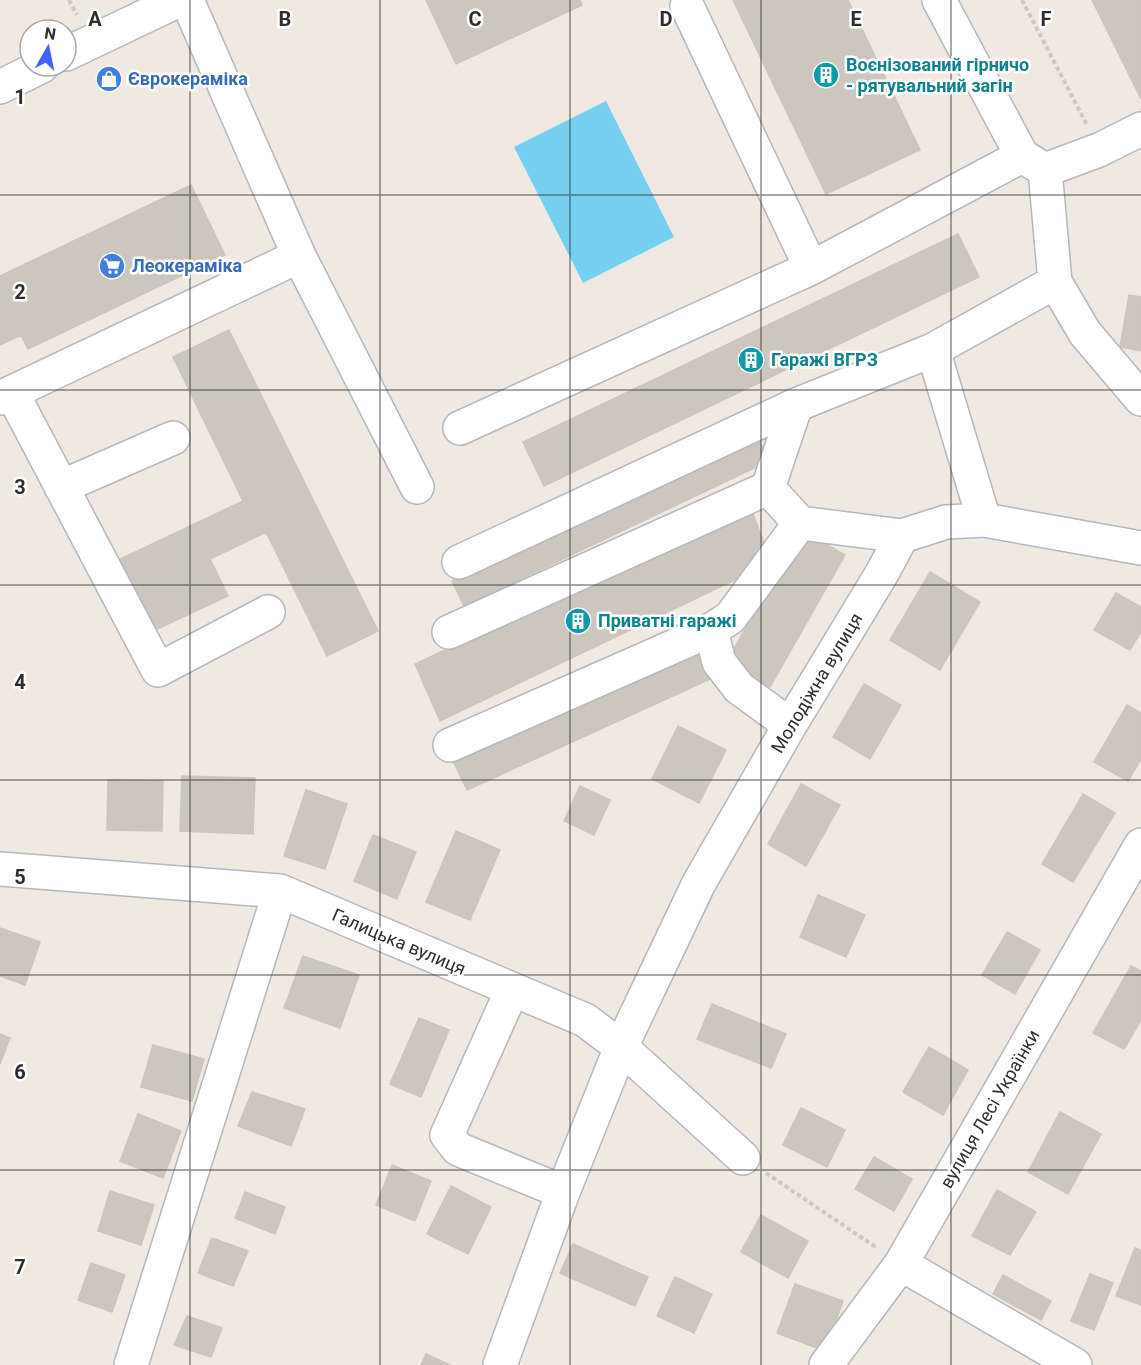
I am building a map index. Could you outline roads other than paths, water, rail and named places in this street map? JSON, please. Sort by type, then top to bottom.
[{"type":"street","points":[[78,48],[179,0]]},
{"type":"street","points":[[187,0],[299,256],[417,487]]},
{"type":"street","points":[[939,0],[1034,163],[1055,282],[1084,333],[1141,399]]},
{"type":"street","points":[[687,6],[812,268]]},
{"type":"street","points":[[0,87],[18,78]]},
{"type":"street","points":[[460,428],[812,268],[1034,163],[1099,150],[1141,129]]},
{"type":"street","points":[[268,612],[158,670],[61,487],[6,396],[299,256]]},
{"type":"street","points":[[459,562],[796,405],[933,350],[1055,282]]},
{"type":"street","points":[[933,350],[984,520]]},
{"type":"street","points":[[449,632],[768,488],[796,405]]},
{"type":"street","points":[[61,487],[173,438]]},
{"type":"street","points":[[768,488],[800,523],[902,536],[946,522],[984,520],[1141,548]]},
{"type":"street","points":[[450,745],[711,630],[730,618],[800,523]]},
{"type":"street","name":"Молодіжна вулиця","points":[[500,1365],[563,1192],[621,1047],[699,883],[790,725],[876,585],[902,536]]},
{"type":"street","points":[[711,630],[719,662],[739,688],[790,725]]},
{"type":"street","name":"вулиця Лесі Українки","points":[[826,1365],[901,1264],[1141,844]]},
{"type":"street","name":"Галицька вулиця","points":[[0,869],[280,891],[585,1020],[621,1047],[743,1158]]},
{"type":"street","points":[[131,1365],[280,891]]},
{"type":"street","points":[[512,990],[447,1135],[458,1149],[563,1192]]},
{"type":"street","points":[[901,1264],[1075,1365]]},
{"type":"water","points":[[606,101],[674,237],[583,283],[514,147]]},
{"type":"place","name":"Воєнізований гірничо - рятувальний загін","points":[[826,75]]},
{"type":"place","name":"Єврокераміка","points":[[109,79]]},
{"type":"place","name":"Леокераміка","points":[[112,266]]},
{"type":"place","name":"Гаражі ВГРЗ","points":[[751,360]]},
{"type":"place","name":"Приватні гаражі","points":[[578,621]]}]
